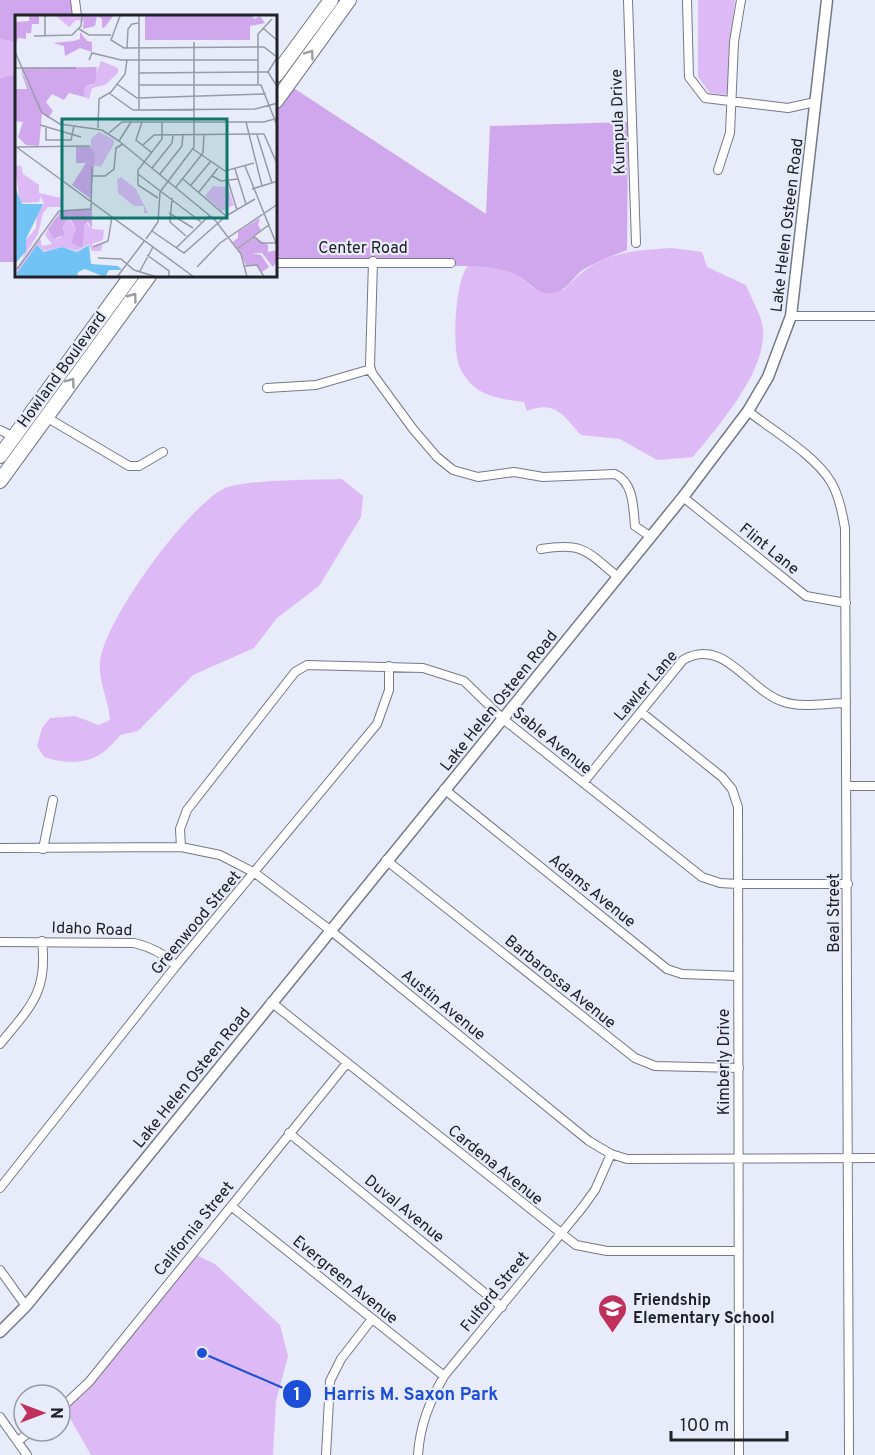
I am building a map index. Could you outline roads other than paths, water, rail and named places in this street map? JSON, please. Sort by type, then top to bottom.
[{"type":"main road","points":[[278,72],[331,0]]},
{"type":"main road","points":[[278,98],[349,0]]},
{"type":"main road","name":"Howland Boulevard","points":[[0,456],[130,278]]},
{"type":"main road","name":"Howland Boulevard","points":[[0,481],[148,278]]},
{"type":"street","points":[[75,0],[77,15]]},
{"type":"street","name":"Kumpula Drive","points":[[628,0],[636,243]]},
{"type":"street","points":[[687,0],[689,77],[705,98],[788,108],[815,102]]},
{"type":"street","points":[[718,170],[730,133],[734,42],[741,0]]},
{"type":"street","name":"Lake Helen Osteen Road","points":[[0,1332],[26,1306],[386,860],[684,497],[748,411],[768,377],[791,316],[827,0]]},
{"type":"street","points":[[373,261],[371,369],[413,429],[437,457],[453,470],[478,477],[514,472],[543,477],[615,474],[623,478],[631,493],[635,526],[651,537]]},
{"type":"street","name":"Center Road","points":[[278,263],[373,261],[451,263]]},
{"type":"street","points":[[791,316],[875,316]]},
{"type":"street","points":[[267,388],[316,385],[371,369]]},
{"type":"street","name":"Beal Street","points":[[748,411],[817,464],[831,482],[839,501],[845,528],[849,1455]]},
{"type":"street","points":[[46,417],[129,466],[140,466],[163,452]]},
{"type":"street","points":[[0,430],[14,437]]},
{"type":"street","name":"Flint Lane","points":[[684,497],[806,596],[846,603]]},
{"type":"street","points":[[541,549],[565,545],[581,547],[618,577]]},
{"type":"street","name":"Lawler Lane","points":[[583,783],[683,660],[692,655],[711,653],[726,660],[767,695],[787,703],[846,703]]},
{"type":"street","name":"Sable Avenue","points":[[181,848],[180,829],[186,810],[295,672],[307,665],[389,666],[423,668],[464,681],[503,719],[683,864],[711,880],[738,884],[848,884]]},
{"type":"street","name":"Greenwood Street","points":[[0,1188],[176,966],[377,724],[389,690],[389,666]]},
{"type":"street","name":"Kimberly Drive","points":[[641,712],[722,777],[732,789],[738,807],[739,1455]]},
{"type":"street","points":[[847,786],[875,786]]},
{"type":"street","name":"Adams Avenue","points":[[444,789],[667,969],[682,974],[738,976]]},
{"type":"street","points":[[43,849],[53,800]]},
{"type":"street","name":"Austin Avenue","points":[[0,848],[181,848],[220,855],[255,873],[330,930],[589,1141],[611,1154],[627,1159],[875,1158]]},
{"type":"street","name":"Barbarossa Avenue","points":[[386,860],[635,1058],[655,1066],[739,1068]]},
{"type":"street","points":[[0,1044],[31,1006],[39,991],[45,968],[42,941]]},
{"type":"street","name":"Idaho Road","points":[[0,942],[134,943],[149,946],[166,956],[176,966]]},
{"type":"street","name":"Cardena Avenue","points":[[271,1002],[560,1235],[576,1245],[608,1251],[739,1251]]},
{"type":"street","name":"California Street","points":[[72,1398],[89,1382],[347,1063]]},
{"type":"street","name":"Duval Avenue","points":[[289,1133],[501,1307]]},
{"type":"street","name":"Fulford Street","points":[[418,1455],[419,1434],[426,1408],[444,1376],[596,1190],[611,1154]]},
{"type":"street","name":"Evergreen Avenue","points":[[231,1206],[444,1376]]},
{"type":"street","points":[[0,1270],[26,1306]]},
{"type":"street","points":[[326,1455],[330,1381],[340,1359],[372,1319]]},
{"type":"street","points":[[0,1417],[12,1433]]},
{"type":"place","name":"Friendship Elementary School","points":[[612,1334]]},
{"type":"place","name":"Harris M. Saxon Park","points":[[202,1353]]}]
